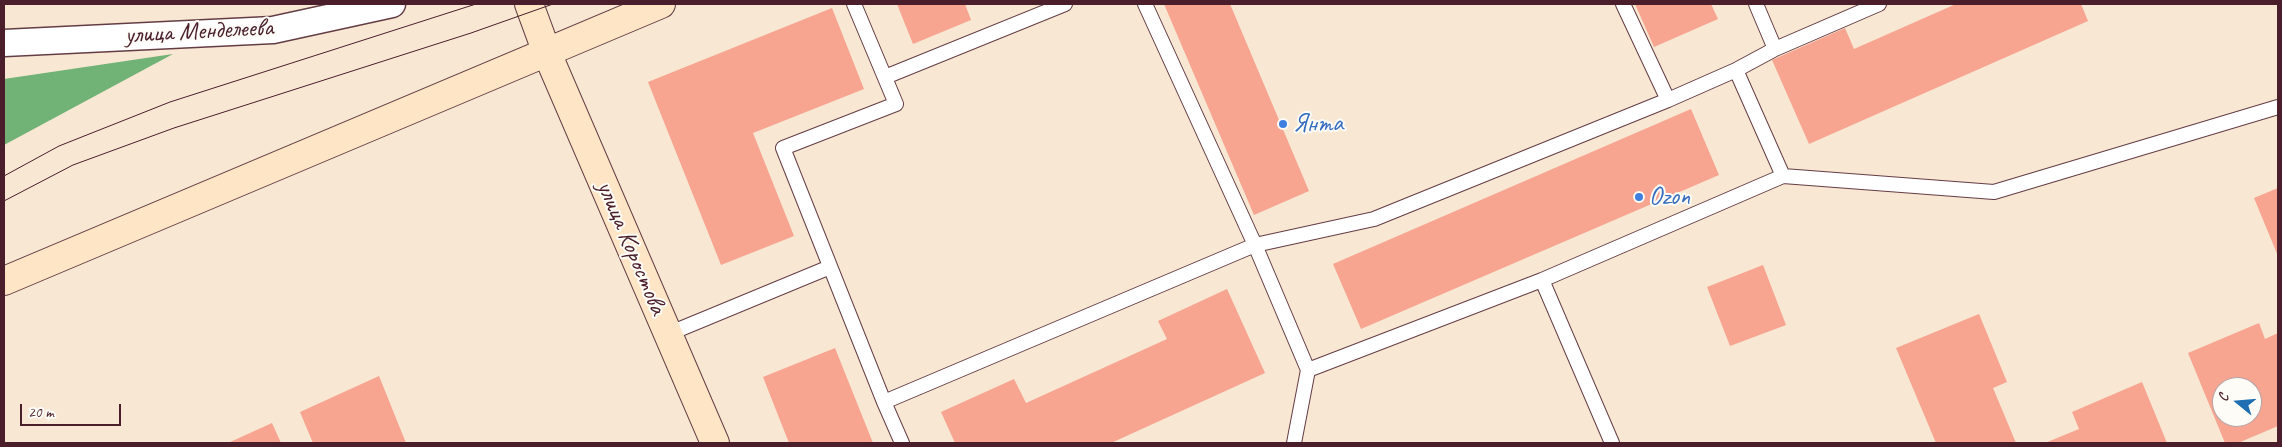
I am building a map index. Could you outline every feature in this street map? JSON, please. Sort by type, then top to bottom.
[{"type":"main road","points":[[529,4],[547,53]]},
{"type":"main road","points":[[4,281],[660,4]]},
{"type":"main road","name":"улица Коростова","points":[[547,53],[715,443]]},
{"type":"street","name":"улица Менделеева","points":[[4,43],[273,30],[392,4]]},
{"type":"lane","points":[[854,4],[896,104],[783,148],[902,443]]},
{"type":"lane","points":[[885,77],[1065,4]]},
{"type":"lane","points":[[1145,4],[1255,245],[1308,370],[1294,443]]},
{"type":"lane","points":[[1623,4],[1668,100]]},
{"type":"lane","points":[[1756,4],[1775,48]]},
{"type":"lane","points":[[884,402],[1255,245],[1374,218],[1668,100],[1736,70],[1775,48],[1879,4]]},
{"type":"lane","points":[[1736,70],[1783,176]]},
{"type":"lane","points":[[1308,370],[1542,280],[1783,176],[1994,192],[2278,107]]},
{"type":"lane","points":[[668,334],[830,267]]},
{"type":"lane","points":[[1542,280],[1612,443]]},
{"type":"green space","points":[[173,54],[4,145],[4,79]]},
{"type":"building","points":[[897,4],[965,4],[971,20],[913,44]]},
{"type":"building","points":[[1164,4],[1230,4],[1309,191],[1254,215]]},
{"type":"building","points":[[1635,4],[1711,4],[1718,19],[1654,47]]},
{"type":"building","points":[[1956,4],[2081,4],[2088,21],[1809,144],[1772,60],[1845,28],[1854,49]]},
{"type":"building","points":[[832,8],[864,89],[753,133],[794,236],[721,265],[648,82]]},
{"type":"building","points":[[1691,109],[1719,175],[1361,329],[1333,264]]},
{"type":"building","points":[[2278,188],[2278,256],[2254,198]]},
{"type":"building","points":[[1763,265],[1786,325],[1730,346],[1707,287]]},
{"type":"building","points":[[1227,289],[1265,373],[1111,443],[955,443],[941,412],[1014,379],[1026,403],[1167,339],[1158,321]]},
{"type":"building","points":[[1979,314],[2007,382],[1993,388],[2016,443],[1936,443],[1896,348]]},
{"type":"building","points":[[2259,323],[2265,339],[2278,333],[2278,426],[2238,443],[2225,443],[2218,427],[2262,427],[2262,377],[2212,377],[2212,411],[2188,353]]},
{"type":"building","points":[[835,348],[873,443],[789,443],[763,377]]},
{"type":"building","points":[[379,376],[406,443],[313,443],[300,412]]},
{"type":"building","points":[[2142,382],[2167,443],[2045,443],[2079,429],[2072,412]]},
{"type":"building","points":[[272,423],[281,443],[228,443]]},
{"type":"tram line","points":[[4,176],[59,146],[170,102],[476,4]]},
{"type":"tram line","points":[[4,201],[73,165],[174,128],[471,33],[553,4]]},
{"type":"place","name":"Янта","points":[[1283,124]]},
{"type":"place","name":"Ozon","points":[[1639,197]]}]
